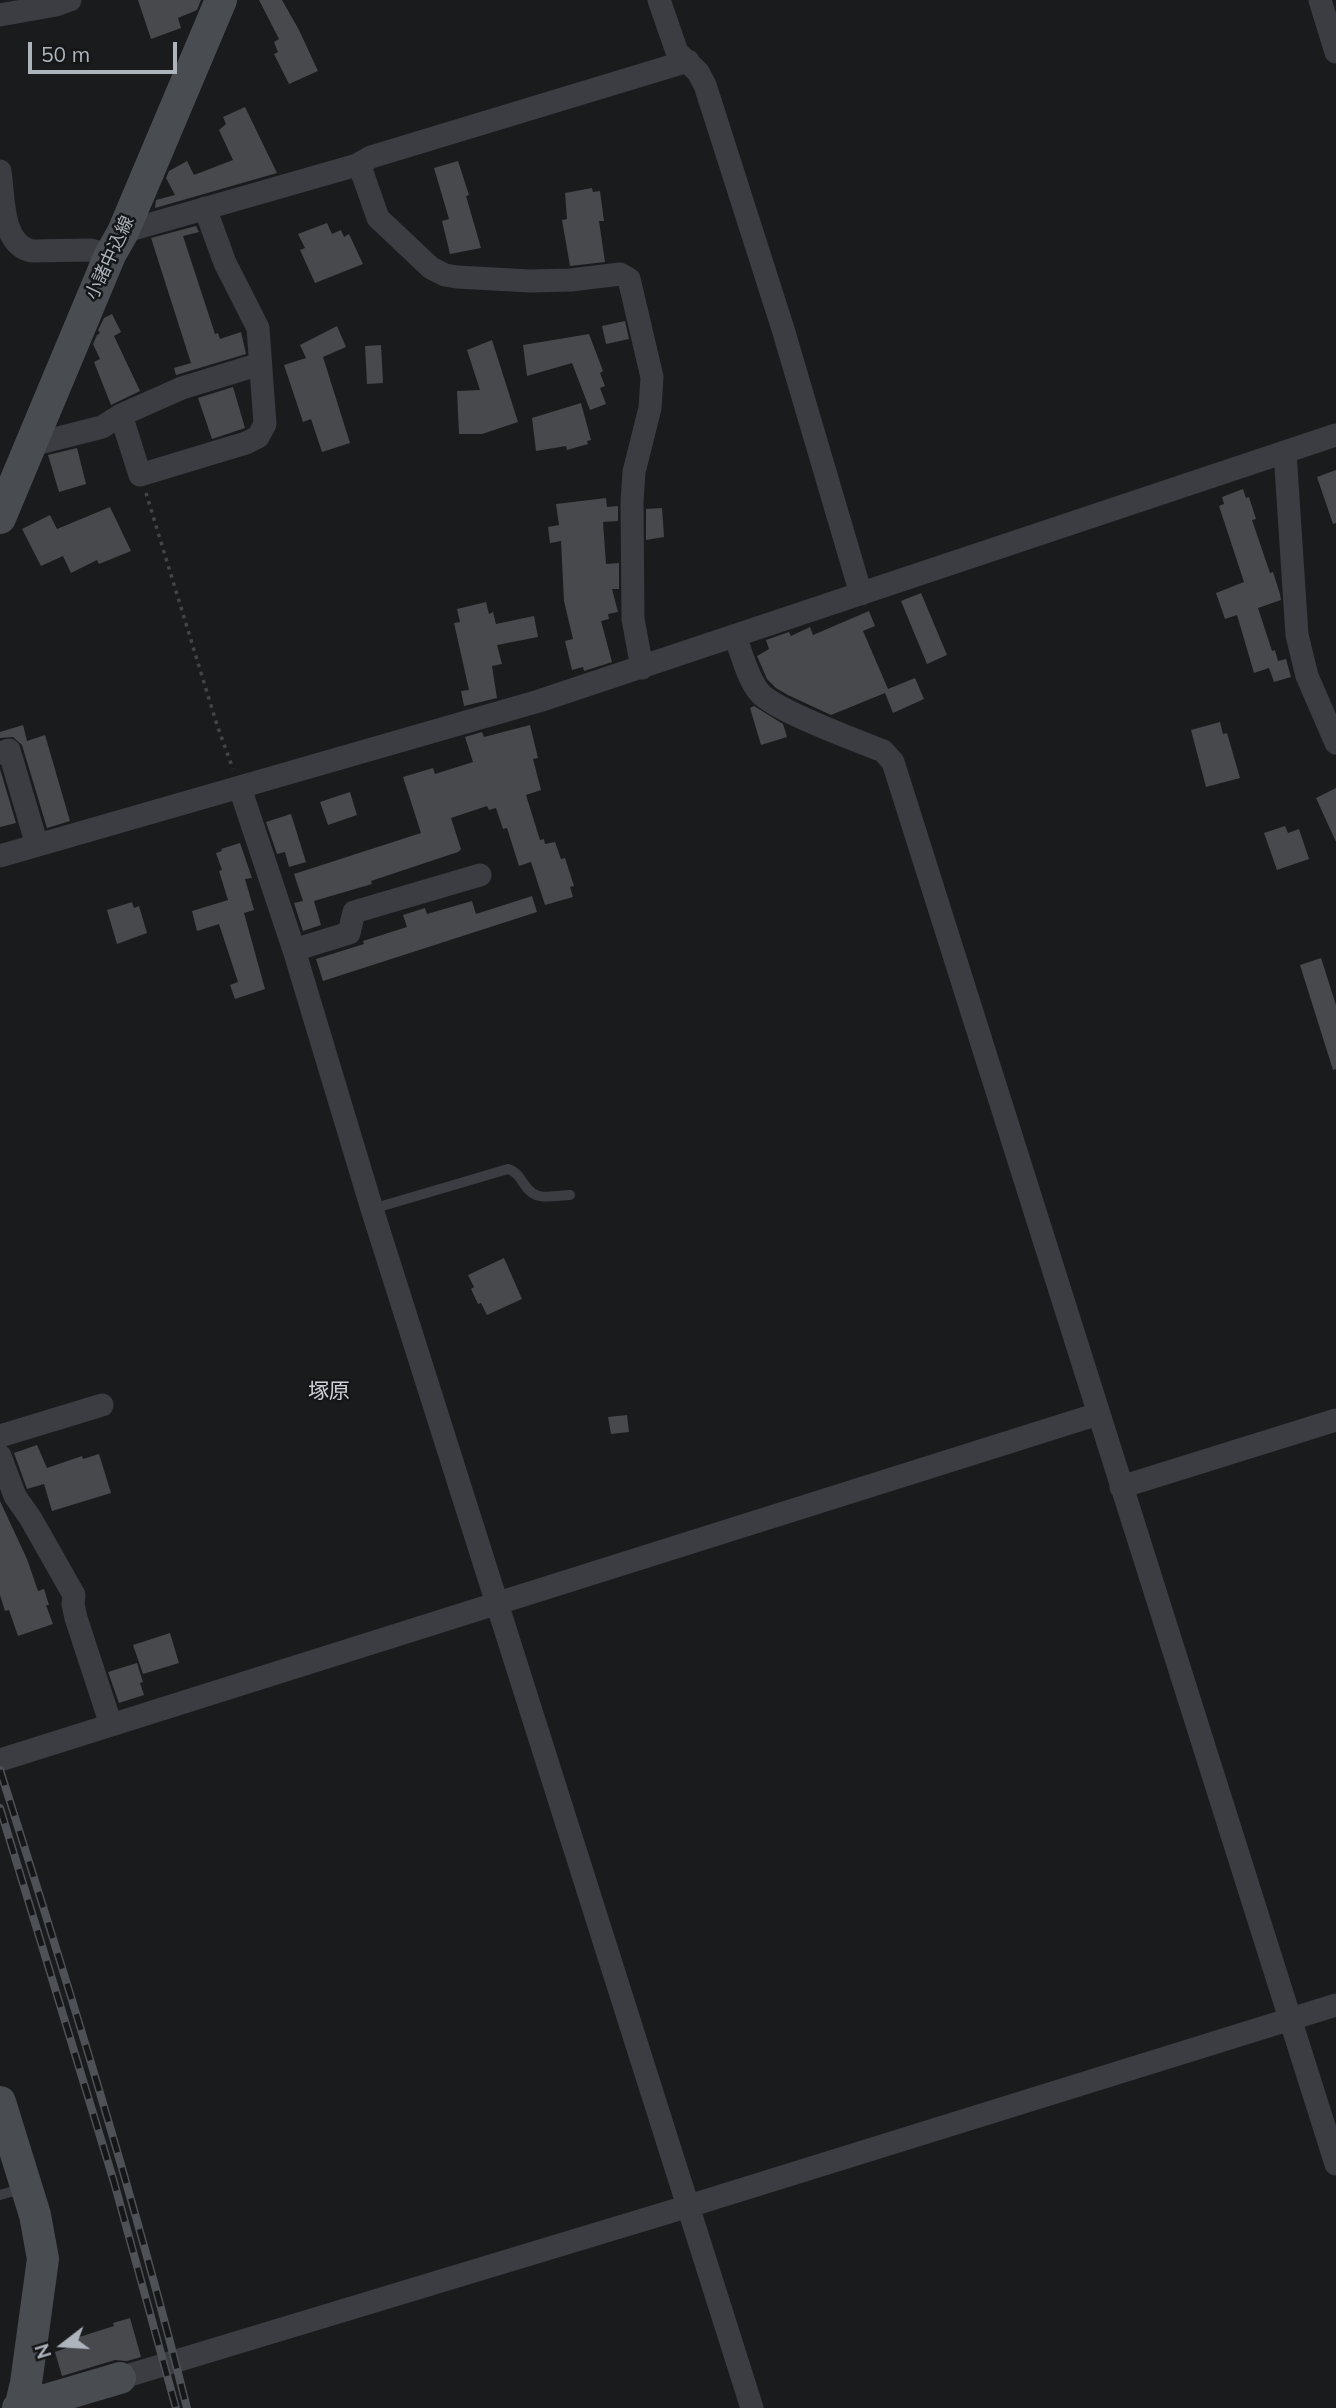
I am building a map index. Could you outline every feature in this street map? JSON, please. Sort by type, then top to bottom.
[{"type":"main road","name":"小諸中込線","points":[[0,518],[221,0]]},
{"type":"main road","points":[[0,2102],[14,2191],[35,2215],[43,2259],[26,2383],[20,2408]]},
{"type":"main road","points":[[20,2408],[120,2378]]},
{"type":"street","points":[[0,15],[70,0]]},
{"type":"street","points":[[659,0],[677,52],[688,61],[705,85],[783,330],[861,594]]},
{"type":"street","points":[[1320,0],[1336,52]]},
{"type":"street","points":[[0,171],[13,241],[24,249],[91,250],[205,208],[357,165],[371,157],[688,61]]},
{"type":"street","points":[[357,165],[378,218],[432,268],[444,275],[530,281],[571,280],[620,274],[629,279],[652,377],[650,408],[634,472],[632,502],[633,619],[642,668]]},
{"type":"street","points":[[121,415],[141,475],[246,443],[258,437],[265,424],[258,328],[225,263],[205,208]]},
{"type":"street","points":[[33,437],[43,442],[103,427],[121,415],[182,388],[260,364]]},
{"type":"street","points":[[0,856],[539,701],[1336,435]]},
{"type":"street","points":[[1285,452],[1297,635],[1307,676],[1336,743]]},
{"type":"street","points":[[735,636],[754,684],[761,694],[791,712],[883,751],[894,762],[1336,2164]]},
{"type":"street","points":[[0,752],[9,750],[37,845]]},
{"type":"street","points":[[240,788],[294,950],[372,1209],[752,2408]]},
{"type":"street","points":[[294,950],[349,933],[354,912],[480,875]]},
{"type":"street","points":[[0,1436],[102,1405]]},
{"type":"street","points":[[0,1760],[1098,1414]]},
{"type":"street","points":[[1121,1487],[1336,1420]]},
{"type":"street","points":[[0,1456],[15,1496],[74,1595],[76,1618],[111,1725]]},
{"type":"street","points":[[120,2378],[1336,2006]]},
{"type":"lane","points":[[372,1209],[508,1169],[515,1171],[531,1192],[538,1196],[570,1195]]},
{"type":"path","points":[[141,475],[217,725],[240,788]]},
{"type":"building","points":[[138,0],[201,0],[197,10],[178,18],[181,28],[151,39]]},
{"type":"building","points":[[259,0],[282,0],[318,71],[289,84],[274,54],[278,52],[274,42],[279,39]]},
{"type":"building","points":[[245,107],[277,173],[155,208],[156,200],[175,195],[166,178],[169,171],[187,161],[194,175],[233,160],[219,130],[226,124],[223,117]]},
{"type":"building","points":[[458,161],[481,248],[450,254],[442,221],[449,219],[434,168]]},
{"type":"building","points":[[592,188],[593,192],[600,191],[604,221],[599,221],[605,262],[570,266],[562,220],[567,219],[565,193]]},
{"type":"building","points":[[327,223],[332,234],[341,230],[344,237],[349,234],[363,264],[315,283],[300,250],[305,248],[298,234]]},
{"type":"building","points":[[196,226],[199,232],[183,236],[215,334],[218,333],[220,339],[241,332],[246,354],[176,375],[174,368],[191,363],[151,238]]},
{"type":"building","points":[[112,314],[121,332],[114,336],[140,391],[111,405],[94,362],[100,359],[93,344],[100,333],[98,330],[104,318]]},
{"type":"building","points":[[625,321],[629,339],[606,344],[602,326]]},
{"type":"building","points":[[337,326],[346,347],[323,357],[350,443],[322,452],[311,419],[303,422],[284,365],[306,358],[300,345]]},
{"type":"building","points":[[589,334],[603,371],[600,373],[605,386],[600,388],[606,404],[590,410],[572,363],[527,376],[523,345]]},
{"type":"building","points":[[492,340],[518,422],[482,434],[459,434],[457,391],[480,390],[467,350]]},
{"type":"building","points":[[381,345],[383,383],[367,384],[365,346]]},
{"type":"building","points":[[233,387],[245,428],[212,439],[198,398]]},
{"type":"building","points":[[581,403],[591,440],[587,441],[588,444],[567,450],[566,446],[536,451],[532,418]]},
{"type":"building","points":[[77,448],[86,484],[59,492],[48,455]]},
{"type":"building","points":[[1336,470],[1336,523],[1333,524],[1317,477]]},
{"type":"building","points":[[1243,489],[1246,498],[1249,497],[1256,519],[1252,520],[1281,600],[1258,608],[1272,651],[1275,650],[1278,661],[1286,659],[1291,677],[1274,682],[1269,668],[1254,673],[1237,615],[1225,619],[1216,593],[1244,582],[1219,506],[1224,504],[1222,497]]},
{"type":"building","points":[[606,498],[607,507],[618,506],[618,521],[603,522],[606,564],[619,563],[619,589],[612,589],[618,612],[608,614],[609,619],[601,621],[612,662],[584,671],[583,667],[572,670],[565,641],[573,639],[564,601],[561,541],[550,543],[548,527],[559,525],[556,504]]},
{"type":"building","points":[[110,507],[131,551],[99,564],[97,560],[71,573],[63,556],[41,566],[22,529],[50,515],[57,529]]},
{"type":"building","points":[[662,508],[664,537],[646,540],[646,509]]},
{"type":"building","points":[[921,593],[947,655],[927,664],[901,601]]},
{"type":"building","points":[[486,602],[489,614],[493,612],[496,624],[534,616],[538,637],[497,645],[502,664],[492,666],[497,698],[464,706],[461,691],[469,690],[454,623],[460,622],[457,609]]},
{"type":"building","points":[[869,611],[875,626],[863,631],[888,689],[915,678],[924,699],[893,713],[885,693],[831,715],[788,695],[767,679],[757,656],[769,649],[766,640],[789,632],[791,636],[810,627],[813,635]]},
{"type":"building","points":[[754,706],[783,724],[787,737],[761,745],[750,708]]},
{"type":"building","points":[[1220,722],[1223,734],[1227,733],[1240,778],[1206,787],[1191,730]]},
{"type":"building","points":[[23,725],[27,741],[45,735],[70,821],[47,828],[22,745],[13,737],[0,738],[0,732]]},
{"type":"building","points":[[530,725],[538,758],[533,759],[541,790],[526,795],[540,840],[544,839],[545,844],[555,842],[561,859],[565,858],[574,886],[570,887],[573,897],[545,905],[531,862],[519,866],[507,828],[503,829],[496,808],[489,810],[487,806],[451,818],[461,849],[458,852],[371,881],[372,884],[314,901],[321,925],[303,931],[294,903],[303,901],[294,874],[421,833],[403,777],[433,768],[435,774],[473,762],[465,737],[482,732],[484,737]]},
{"type":"building","points":[[0,769],[16,823],[0,827]]},
{"type":"building","points":[[1336,788],[1336,842],[1316,798]]},
{"type":"building","points":[[350,792],[357,815],[328,825],[320,802]]},
{"type":"building","points":[[291,814],[306,862],[289,867],[285,852],[277,854],[266,822]]},
{"type":"building","points":[[1285,826],[1288,833],[1299,829],[1309,859],[1277,870],[1264,833]]},
{"type":"building","points":[[240,843],[252,878],[245,879],[254,910],[244,913],[265,989],[235,999],[230,985],[238,982],[219,924],[197,931],[192,911],[228,900],[216,853]]},
{"type":"building","points":[[532,896],[537,912],[323,981],[316,959],[407,927],[403,915],[425,908],[427,914],[472,901],[476,914]]},
{"type":"building","points":[[132,902],[134,908],[139,906],[147,933],[117,944],[107,910]]},
{"type":"building","points":[[1321,958],[1336,1005],[1336,1069],[1333,1070],[1300,965]]},
{"type":"building","points":[[504,1258],[522,1299],[487,1315],[481,1303],[478,1304],[468,1275]]},
{"type":"building","points":[[627,1415],[629,1432],[611,1434],[608,1417]]},
{"type":"building","points":[[37,1445],[47,1468],[82,1456],[83,1459],[99,1454],[111,1493],[52,1511],[44,1484],[27,1489],[14,1453]]},
{"type":"building","points":[[0,1501],[27,1559],[38,1591],[44,1589],[53,1624],[18,1636],[9,1610],[5,1611],[0,1595]]},
{"type":"building","points":[[170,1633],[179,1663],[143,1674],[133,1645]]},
{"type":"building","points":[[137,1663],[144,1695],[119,1703],[108,1672]]},
{"type":"building","points":[[130,2318],[141,2357],[127,2361],[115,2360],[62,2376],[55,2352],[75,2345],[73,2339]]},
{"type":"railway","points":[[0,1770],[122,2167],[187,2408]]},
{"type":"railway","points":[[0,1808],[114,2182],[176,2408]]},
{"type":"district","name":"塚原","points":[[329,1392]]}]
